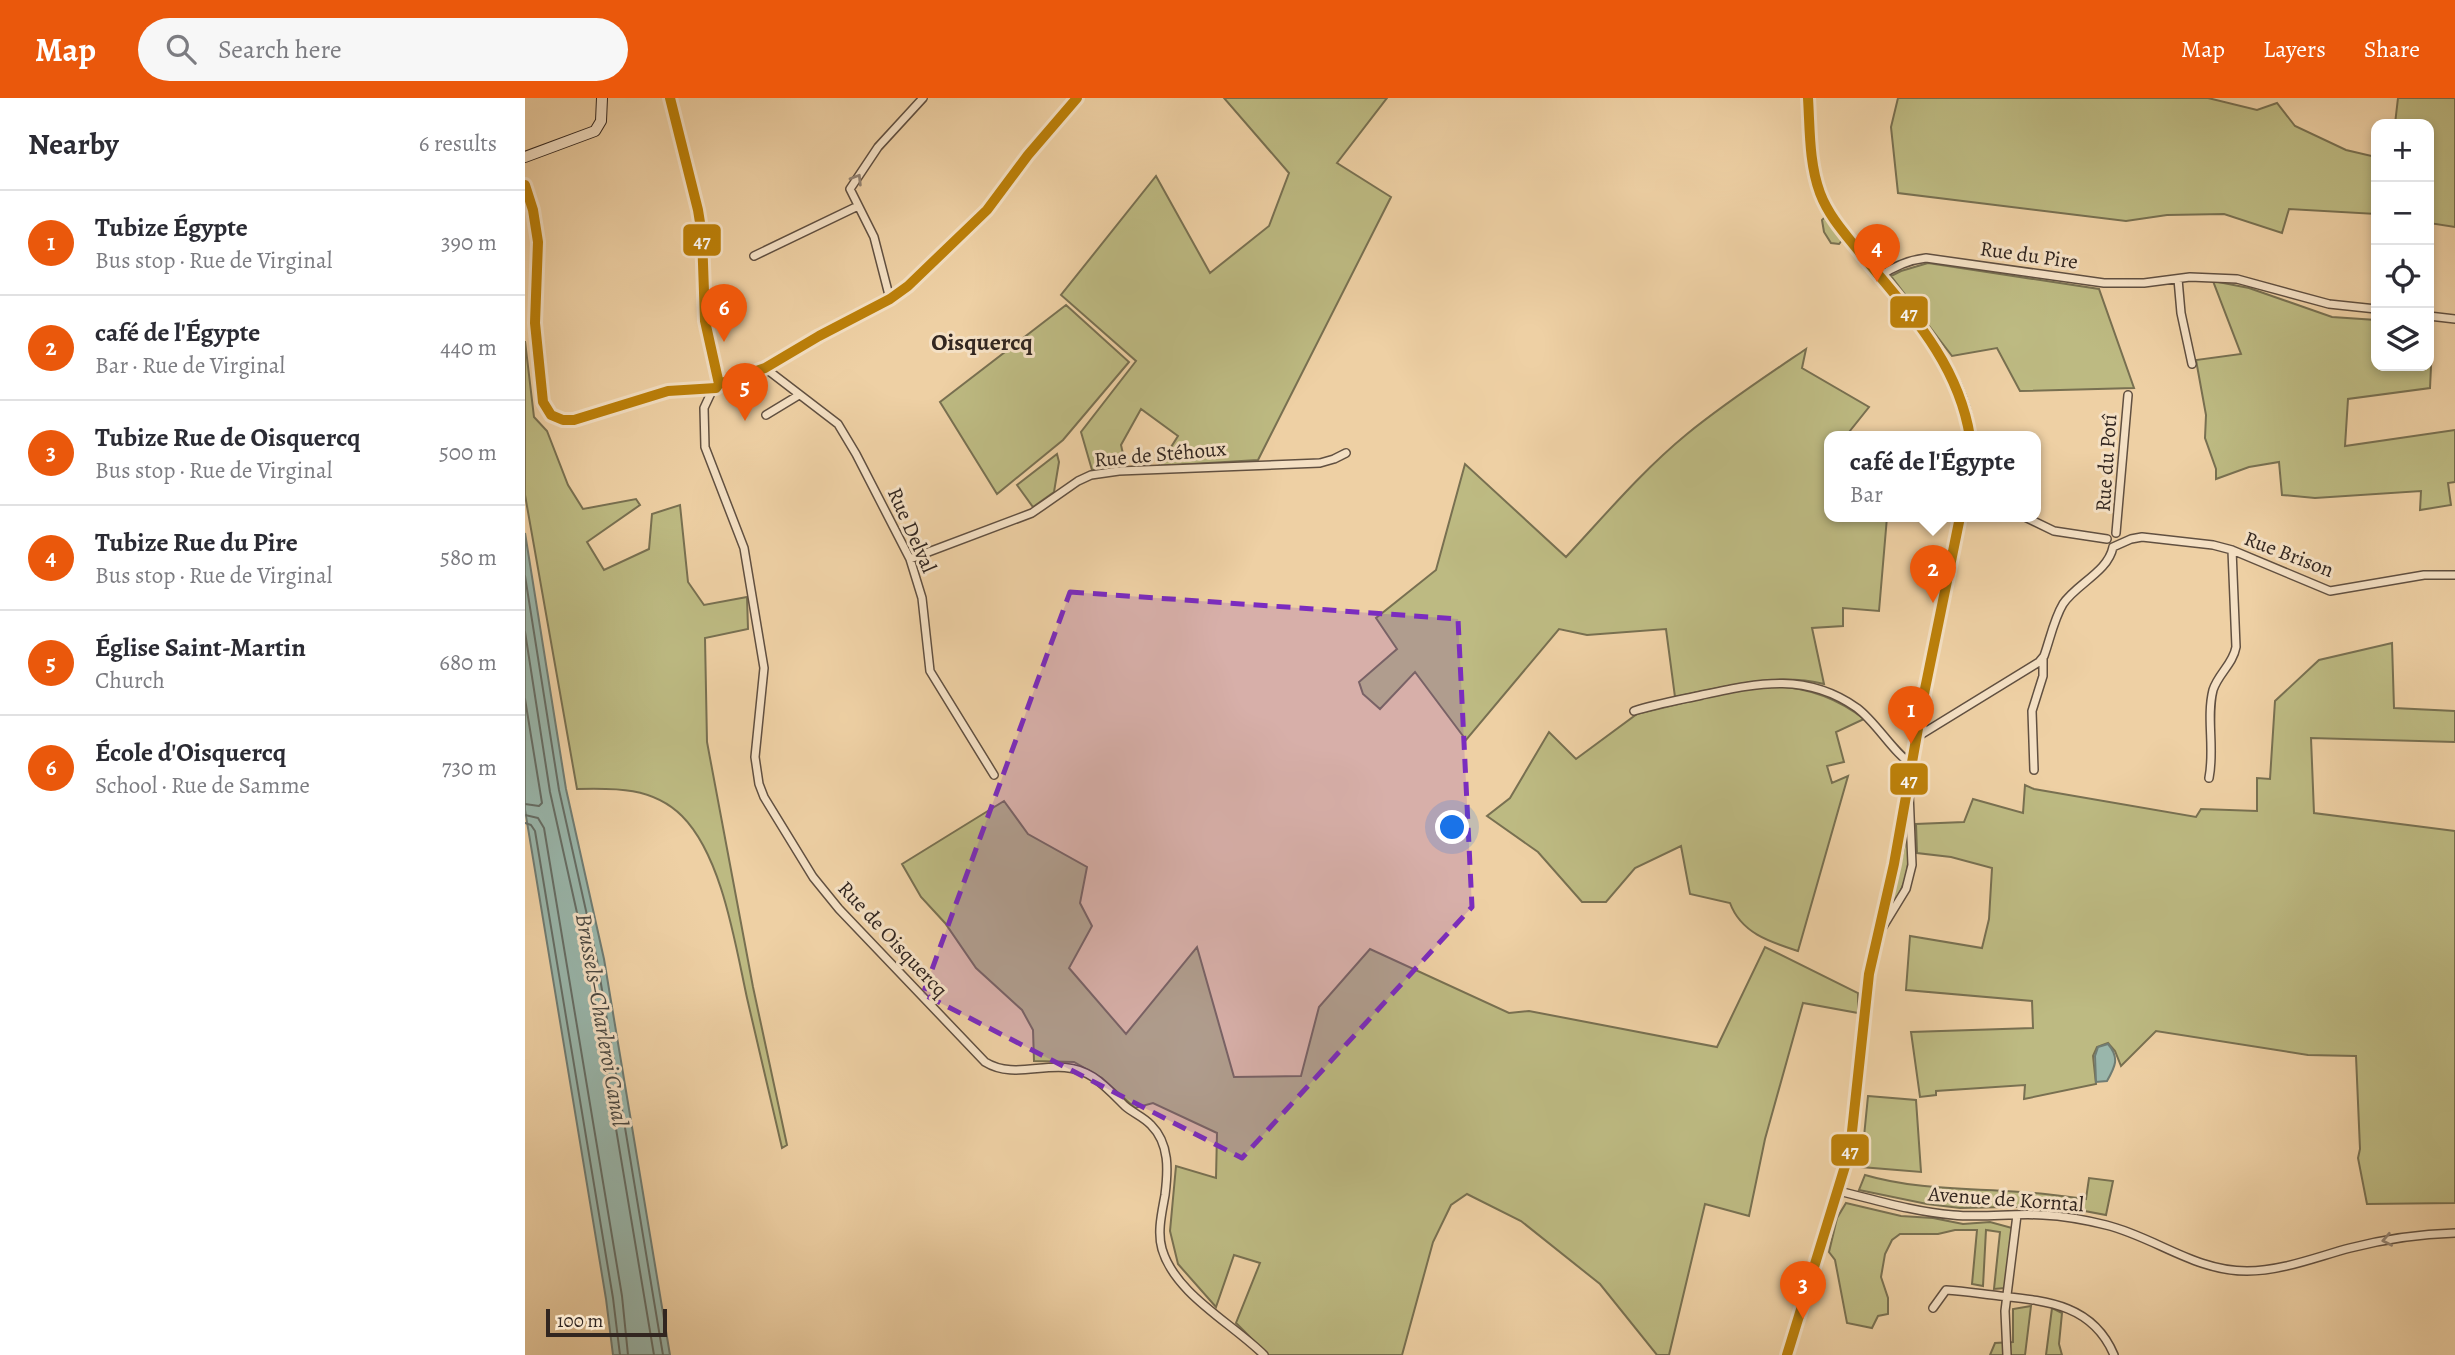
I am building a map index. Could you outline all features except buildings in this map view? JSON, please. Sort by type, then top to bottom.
[{"type":"street","points":[[525,157],[596,131],[601,121],[602,98]]},
{"type":"street","points":[[670,98],[698,210],[705,321],[717,386]]},
{"type":"street","points":[[890,299],[874,237],[851,192],[851,186],[878,147],[922,98]]},
{"type":"street","points":[[525,185],[538,242],[535,323],[543,402],[551,415],[563,420],[574,420],[668,391],[717,386],[765,368],[890,299],[987,210],[1045,134],[1077,98]]},
{"type":"street","points":[[1808,98],[1819,191],[1829,213],[1949,366],[1962,393],[1969,431]]},
{"type":"street","points":[[754,256],[858,205]]},
{"type":"street","name":"Rue du Pire","points":[[1879,277],[1893,267],[1926,258],[2104,283],[2237,279],[2329,304],[2371,308]]},
{"type":"street","points":[[2178,279],[2181,313],[2192,364]]},
{"type":"street","points":[[2434,317],[2455,319]]},
{"type":"street","name":"Rue Delval","points":[[765,368],[838,424],[856,454],[910,559],[922,598],[930,671],[994,775]]},
{"type":"street","name":"Rue de Oisquercq","points":[[717,386],[704,408],[705,447],[741,539],[754,605],[765,674],[755,757],[764,797],[822,890],[985,1062],[1006,1071],[1049,1066],[1081,1070],[1151,1124],[1159,1134],[1168,1170],[1159,1235],[1162,1250],[1183,1284],[1198,1300],[1264,1355]]},
{"type":"street","points":[[765,415],[799,395]]},
{"type":"street","name":"Rue du Potî","points":[[2116,533],[2110,534],[2109,544],[2117,545],[2120,538],[2116,533],[2128,395]]},
{"type":"street","name":"Rue de Stéhoux","points":[[910,559],[1032,513],[1078,481],[1095,474],[1320,463],[1346,453]]},
{"type":"street","points":[[1787,1355],[1839,1191],[1854,1126],[1869,974],[1894,864],[1959,522]]},
{"type":"street","points":[[2035,522],[2054,531],[2108,539]]},
{"type":"street","name":"Rue Brison","points":[[2117,545],[2141,537],[2213,544],[2330,591],[2424,575],[2455,575]]},
{"type":"street","points":[[2034,770],[2032,711],[2043,676],[2043,657],[2064,603],[2110,557],[2117,545]]},
{"type":"street","points":[[2209,778],[2213,759],[2211,721],[2214,688],[2234,658],[2236,647],[2231,550]]},
{"type":"street","points":[[1917,737],[2043,657]]},
{"type":"street","points":[[1634,711],[1762,683],[1795,683],[1829,693],[1856,707],[1913,765]]},
{"type":"street","points":[[1876,936],[1901,900],[1912,865],[1909,788]]},
{"type":"street","name":"Avenue de Korntal","points":[[1839,1191],[1923,1212],[1955,1216],[2068,1217],[2109,1226],[2191,1261],[2230,1270],[2263,1270],[2383,1240],[2420,1234],[2455,1233]]},
{"type":"street","points":[[2007,1355],[2007,1297],[2017,1215]]},
{"type":"street","points":[[1933,1308],[1946,1290],[2061,1305],[2081,1315],[2096,1328],[2115,1355]]},
{"type":"highlighted area","points":[[1070,592],[1458,619],[1472,907],[1242,1158],[923,994]]},
{"type":"shaded area","points":[[1224,98],[1387,98],[1337,163],[1391,197],[1258,460],[1159,466],[1178,436],[1141,409],[1121,445],[1126,467],[1092,470],[1081,432],[1136,361],[1061,295],[1156,176],[1210,273],[1269,226],[1289,173]]},
{"type":"shaded area","points":[[1898,98],[2208,98],[2257,110],[2277,103],[2295,126],[2346,150],[2371,156],[2371,214],[2289,209],[2282,233],[2224,214],[2167,215],[2126,221],[1898,193],[1891,127]]},
{"type":"shaded area","points":[[2398,98],[2455,98],[2455,227],[2434,224],[2434,119],[2396,119]]},
{"type":"shaded area","points":[[1826,216],[1843,239],[1839,244],[1831,243],[1824,232],[1822,220]]},
{"type":"shaded area","points":[[1928,263],[2099,289],[2134,388],[2020,391],[1997,348],[1952,356],[1891,276]]},
{"type":"shaded area","points":[[2213,281],[2249,288],[2332,317],[2371,320],[2371,371],[2431,371],[2430,388],[2348,399],[2345,446],[2455,430],[2455,482],[2448,483],[2451,505],[2420,510],[2421,491],[2315,498],[2282,495],[2279,462],[2249,467],[2216,479],[2216,469],[2205,438],[2206,415],[2196,360],[2241,354]]},
{"type":"shaded area","points":[[1066,305],[1129,362],[1063,440],[997,494],[940,402]]},
{"type":"shaded area","points":[[525,341],[534,417],[547,431],[568,485],[583,509],[636,499],[640,505],[587,542],[604,570],[649,549],[652,514],[680,505],[688,582],[704,605],[747,597],[748,629],[705,638],[707,742],[753,987],[787,1145],[782,1148],[725,901],[696,833],[671,806],[646,794],[619,789],[577,789],[525,495]]},
{"type":"shaded area","points":[[1806,349],[1802,368],[1869,407],[1850,431],[1824,431],[1824,522],[1887,522],[1879,611],[1843,608],[1843,626],[1812,628],[1824,684],[1768,680],[1675,697],[1666,629],[1587,635],[1559,629],[1466,740],[1415,672],[1380,709],[1363,694],[1359,682],[1397,649],[1376,618],[1436,570],[1465,464],[1566,557],[1655,462],[1731,401]]},
{"type":"shaded area","points":[[1057,454],[1059,462],[1054,492],[1033,507],[1017,485]]},
{"type":"shaded area","points":[[2392,643],[2394,708],[2455,711],[2455,742],[2311,738],[2314,813],[2455,831],[2455,1203],[2367,1204],[2358,1158],[2360,1149],[2356,1056],[2308,1055],[2156,1031],[2121,1066],[2115,1051],[2108,1043],[2097,1047],[2093,1056],[2096,1084],[2024,1099],[2025,1085],[1936,1091],[1936,1095],[1920,1097],[1911,1032],[2033,1028],[2032,1001],[1906,990],[1910,936],[1982,948],[1989,919],[1992,868],[1951,857],[1917,853],[1916,824],[1964,822],[1973,799],[2023,813],[2025,785],[2034,789],[2196,817],[2201,809],[2257,811],[2257,778],[2270,779],[2275,701],[2319,660]]},
{"type":"shaded area","points":[[1772,686],[1821,695],[1864,719],[1836,732],[1844,762],[1827,766],[1832,783],[1848,776],[1798,951],[1767,940],[1749,929],[1741,922],[1730,903],[1690,894],[1681,846],[1635,868],[1606,902],[1582,902],[1538,852],[1487,816],[1510,798],[1549,732],[1576,759],[1637,714],[1733,691]]},
{"type":"shaded area","points":[[1004,801],[1028,834],[1087,867],[1080,903],[1092,926],[1069,968],[1126,1034],[1197,947],[1234,1077],[1301,1076],[1319,1007],[1370,949],[1509,1013],[1529,1011],[1717,1047],[1765,947],[1858,993],[1858,1013],[1803,1003],[1765,1139],[1749,1216],[1705,1204],[1669,1355],[1657,1355],[1600,1284],[1521,1221],[1467,1194],[1451,1205],[1433,1242],[1402,1355],[1268,1355],[1236,1323],[1260,1263],[1234,1255],[1216,1307],[1178,1264],[1170,1231],[1176,1166],[1216,1178],[1217,1133],[1153,1103],[1135,1108],[1102,1078],[1074,1062],[1034,1061],[1033,1030],[1022,1010],[976,968],[945,923],[921,897],[902,864]]},
{"type":"shaded area","points":[[1908,832],[1909,857],[1906,875],[1888,915]]},
{"type":"shaded area","points":[[1868,1096],[1916,1100],[1921,1172],[1861,1167]]},
{"type":"shaded area","points":[[1865,1175],[1923,1186],[2086,1199],[2089,1178],[2113,1181],[2106,1215],[2058,1206],[1960,1208],[1927,1204],[1859,1190]]},
{"type":"shaded area","points":[[1846,1203],[1901,1216],[1933,1218],[1963,1224],[1990,1222],[2012,1228],[2005,1288],[1994,1289],[2000,1232],[1986,1230],[1983,1286],[1972,1284],[1977,1230],[1900,1234],[1892,1240],[1885,1254],[1881,1277],[1888,1298],[1888,1314],[1878,1316],[1872,1328],[1847,1323],[1835,1260],[1829,1252],[1837,1218]]},
{"type":"shaded area","points":[[2031,1306],[2025,1355],[1990,1355],[1995,1343],[2013,1342],[2013,1309]]},
{"type":"shaded area","points":[[2052,1308],[2062,1313],[2059,1344],[2062,1355],[2046,1355]]},
{"type":"water","name":"Brussels–Charleroi Canal","points":[[525,533],[566,789],[604,959],[670,1355],[613,1355],[525,810]]},
{"type":"water","points":[[2108,1044],[2114,1054],[2114,1067],[2107,1081],[2096,1082],[2095,1056],[2098,1047]]},
{"type":"transit line","name":"47","points":[[670,98],[698,210],[702,235],[705,321],[719,384]]},
{"type":"transit line","name":"47","points":[[525,185],[533,210],[538,242],[535,323],[543,402],[551,415],[563,420],[574,420],[668,391],[716,388],[719,384],[765,368],[890,299],[908,286],[987,210],[1028,155],[1077,98]]},
{"type":"transit line","name":"47","points":[[1808,98],[1812,158],[1816,182],[1824,202],[1844,233],[1914,318],[1943,361],[1955,385],[1969,431]]},
{"type":"transit line","name":"47","points":[[1787,1355],[1850,1150],[1869,974],[1894,864],[1925,689],[1959,522]]},
{"type":"place","name":"Tubize Rue du Pire","points":[[1877,282]]},
{"type":"place","name":"École d'Oisquercq","points":[[724,342]]},
{"type":"place","name":"Église Saint-Martin","points":[[745,421]]},
{"type":"place","name":"café de l'Égypte","points":[[1933,603]]},
{"type":"place","name":"Tubize Égypte","points":[[1911,744]]},
{"type":"place","name":"Tubize Rue de Oisquercq","points":[[1803,1319]]},
{"type":"district","name":"Oisquercq","points":[[982,342]]}]
